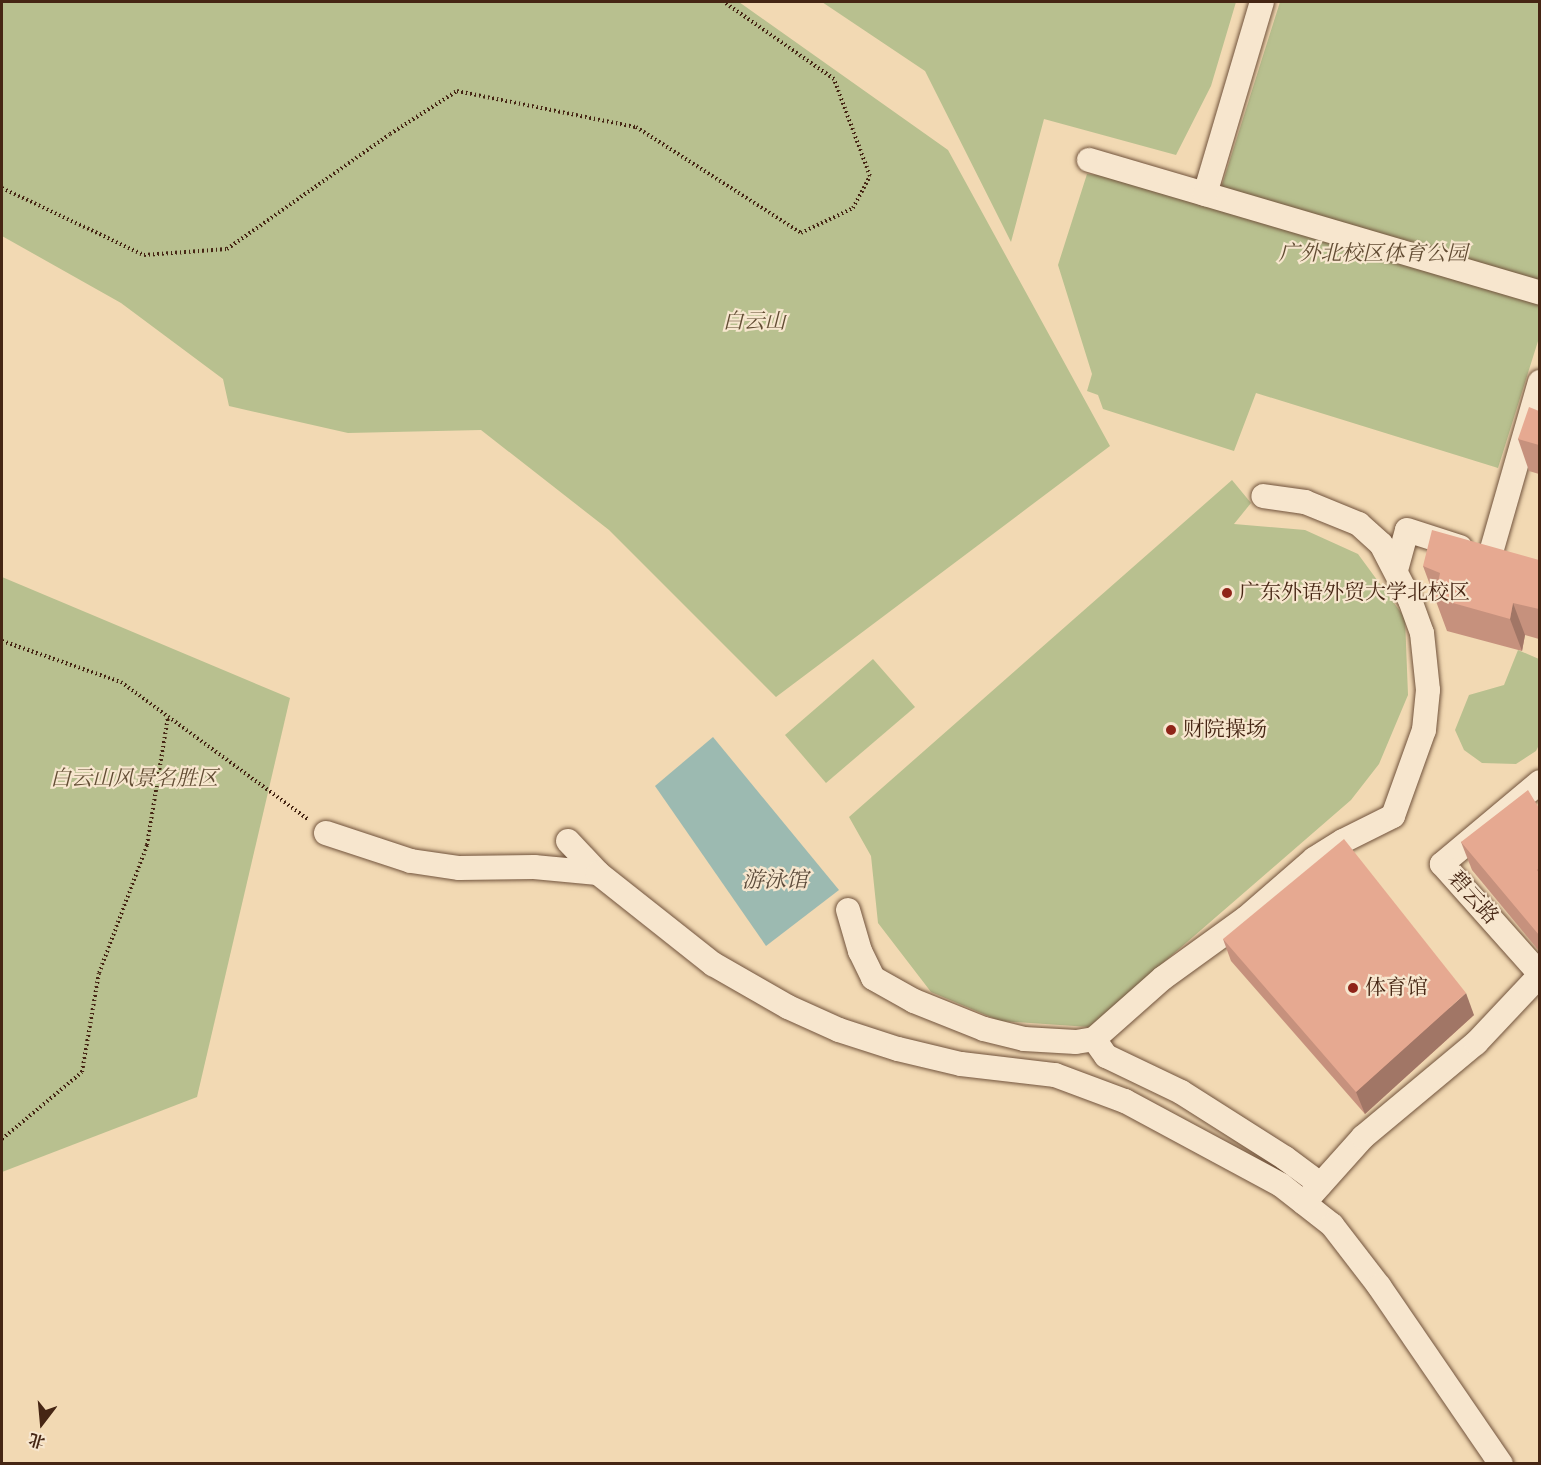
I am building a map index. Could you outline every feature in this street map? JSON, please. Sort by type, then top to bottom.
[{"type":"street","points":[[1205,194],[1262,2]]},
{"type":"street","points":[[1089,160],[1538,288]]},
{"type":"street","points":[[1396,570],[1407,530],[1500,559],[1539,382]]},
{"type":"street","points":[[848,910],[860,951],[873,978],[914,1001],[984,1029],[1024,1039],[1076,1042],[1094,1039],[1163,978],[1246,918],[1314,860],[1343,841],[1393,816],[1416,761],[1424,730],[1428,690],[1422,633],[1396,570],[1381,544],[1359,524],[1305,502],[1263,496]]},
{"type":"street","name":"碧云路","points":[[1539,782],[1442,864],[1539,974]]},
{"type":"street","points":[[326,833],[411,861],[449,867],[534,867],[598,873]]},
{"type":"street","points":[[568,841],[598,873],[713,964],[788,1007],[839,1030],[898,1049],[961,1064],[1055,1075],[1125,1101],[1281,1185],[1332,1225],[1379,1286],[1501,1464]]},
{"type":"street","points":[[1304,1203],[1363,1137],[1476,1043],[1539,974]]},
{"type":"street","points":[[1094,1039],[1106,1056],[1181,1092],[1285,1158],[1320,1184]]},
{"type":"path","points":[[2,188],[144,255],[227,249],[390,134],[457,91],[636,127],[801,233],[853,208],[870,176],[834,79],[724,2]]},
{"type":"path","points":[[2,641],[121,682],[326,833]]},
{"type":"path","points":[[2,1139],[82,1072],[99,973],[147,845],[168,717]]},
{"type":"green space","name":"白云山","points":[[2,2],[739,2],[948,150],[1110,446],[776,697],[609,530],[481,430],[348,433],[229,406],[223,379],[121,303],[2,236]]},
{"type":"green space","points":[[822,2],[1236,2],[1211,86],[1176,155],[1044,119],[1011,242],[925,71]]},
{"type":"green space","name":"广外北校区体育公园","points":[[1280,2],[1539,2],[1539,338],[1498,468],[1256,393],[1234,451],[1103,409],[1098,395],[1087,391],[1092,374],[1058,265],[1087,174],[1221,188]]},
{"type":"green space","name":"财院操场","points":[[1232,480],[1251,503],[1234,524],[1305,530],[1358,554],[1405,618],[1408,695],[1379,764],[1351,800],[1089,1027],[1000,1021],[931,992],[878,923],[871,856],[849,817]]},
{"type":"green space","name":"白云山风景名胜区","points":[[2,577],[290,698],[197,1097],[2,1172]]},
{"type":"green space","points":[[1518,650],[1539,659],[1540,743],[1536,751],[1516,764],[1482,763],[1464,750],[1455,730],[1469,695],[1504,685]]},
{"type":"green space","points":[[873,659],[915,707],[826,783],[785,735]]},
{"type":"water","name":"游泳馆","points":[[713,737],[839,890],[766,946],[655,786]]},
{"type":"building","points":[[1529,407],[1539,411],[1539,445],[1518,439]]},
{"type":"building","points":[[1432,530],[1539,560],[1539,609],[1513,603],[1510,619],[1435,598],[1440,573],[1423,566]]},
{"type":"building","points":[[1528,790],[1539,808],[1539,868],[1537,870],[1539,873],[1539,935],[1461,842]]},
{"type":"building","name":"体育馆","points":[[1344,839],[1466,993],[1356,1092],[1223,939]]},
{"type":"place","name":"广东外语外贸大学北校区","points":[[1227,593]]},
{"type":"place","name":"财院操场","points":[[1171,730]]},
{"type":"place","name":"体育馆","points":[[1353,988]]}]
